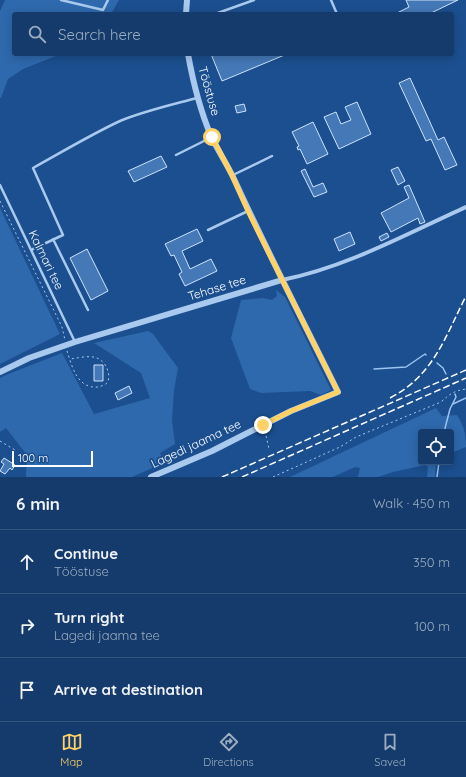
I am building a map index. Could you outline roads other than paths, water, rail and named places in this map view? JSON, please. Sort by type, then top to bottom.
[{"type":"street","points":[[186,12],[187,0]]},
{"type":"street","name":"Tööstuse","points":[[188,56],[198,98],[212,137],[338,392]]},
{"type":"street","name":"Tehase tee","points":[[0,372],[29,358],[75,342],[282,280],[303,276],[350,259],[466,207]]},
{"type":"street","name":"Lagedi jaama tee","points":[[151,477],[212,451],[291,411],[338,392]]},
{"type":"lane","points":[[61,0],[102,10],[108,0]]},
{"type":"lane","points":[[221,12],[254,0]]},
{"type":"lane","points":[[331,0],[336,12]]},
{"type":"lane","points":[[31,250],[63,235],[33,168],[122,120],[161,107],[198,98]]},
{"type":"lane","points":[[176,155],[212,137]]},
{"type":"lane","points":[[232,175],[272,156]]},
{"type":"lane","name":"Kalmari tee","points":[[0,185],[75,342]]},
{"type":"lane","points":[[208,230],[248,211]]},
{"type":"lane","points":[[54,239],[88,310]]},
{"type":"waterway","points":[[374,369],[406,367],[425,354],[426,355]]},
{"type":"waterway","points":[[437,363],[443,368],[446,374]]},
{"type":"waterway","points":[[445,429],[450,409],[456,397],[455,394]]},
{"type":"waterway","points":[[453,404],[466,398]]},
{"type":"waterway","points":[[437,477],[439,465]]},
{"type":"railway","points":[[390,398],[405,389],[417,378],[437,354],[466,296]]},
{"type":"railway","points":[[222,477],[466,370]]},
{"type":"railway","points":[[242,477],[466,378]]}]
